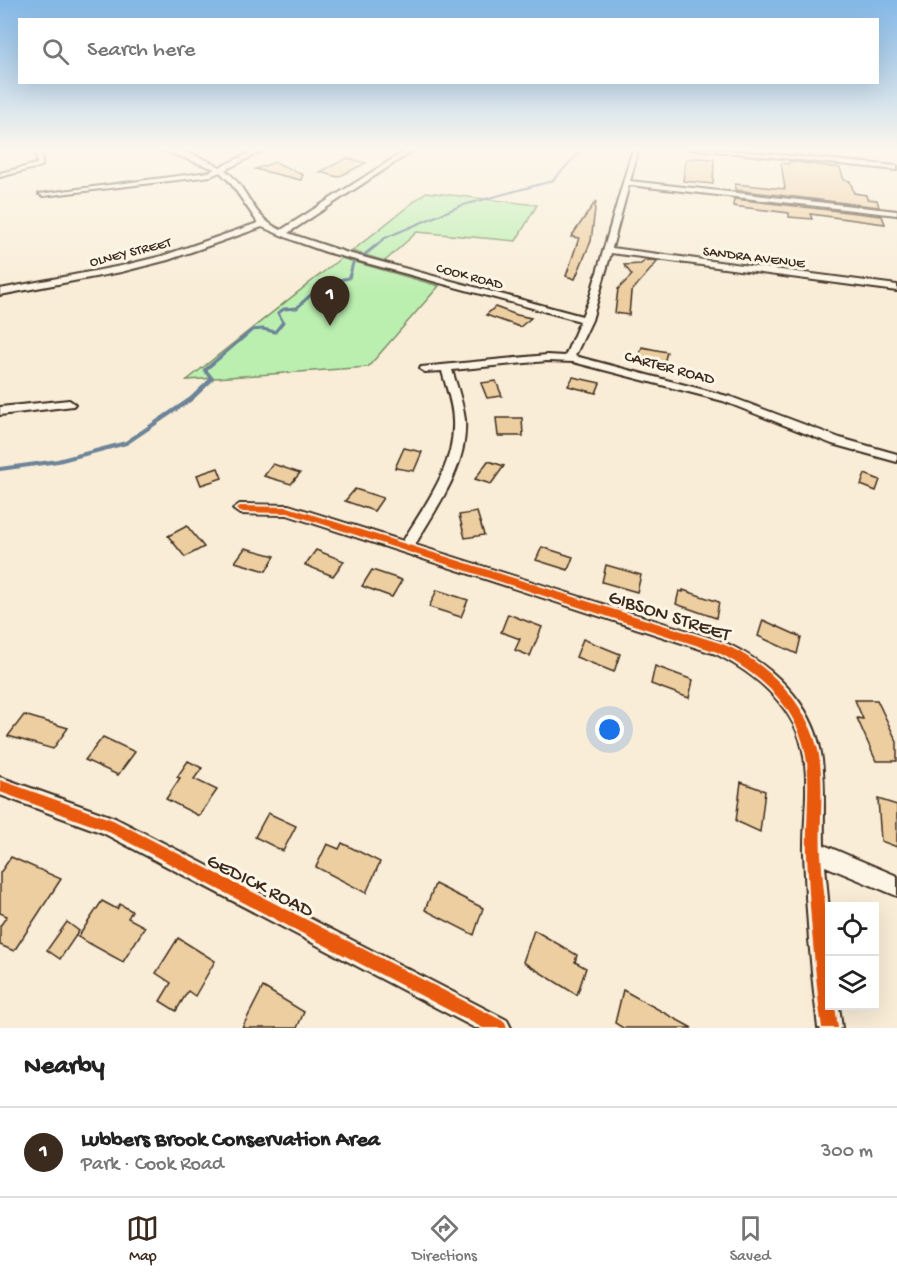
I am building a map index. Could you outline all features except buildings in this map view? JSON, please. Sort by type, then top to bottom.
[{"type":"street","points":[[244,196],[252,213],[263,224]]},
{"type":"street","points":[[282,233],[340,196]]},
{"type":"street","points":[[569,358],[587,320],[623,196]]},
{"type":"street","points":[[743,196],[897,213]]},
{"type":"street","name":"COOK ROAD","points":[[263,224],[282,233],[347,255],[587,320]]},
{"type":"street","name":"OLNEY STREET","points":[[0,292],[121,269],[165,258],[263,224]]},
{"type":"street","name":"SANDRA AVENUE","points":[[608,250],[897,288]]},
{"type":"street","name":"CARTER ROAD","points":[[425,369],[569,358],[727,399],[836,441],[897,458]]},
{"type":"street","points":[[407,546],[449,474],[458,447],[459,420],[446,367]]},
{"type":"street","points":[[0,411],[69,404]]},
{"type":"street","name":"GIBSON STREET","points":[[240,509],[282,508],[407,546],[720,648],[760,672],[790,703],[808,738],[814,771],[814,851],[823,977],[830,1028]]},
{"type":"street","name":"GEDICK ROAD","points":[[0,786],[108,825],[499,1028]]},
{"type":"street","points":[[814,851],[897,886]]},
{"type":"green space","points":[[421,196],[460,196],[537,205],[516,241],[417,232],[385,261],[352,251]]},
{"type":"green space","points":[[341,258],[439,286],[368,367],[187,380]]},
{"type":"waterway","points":[[376,245],[385,238],[460,206],[497,196]]},
{"type":"waterway","points":[[363,256],[378,244]]},
{"type":"waterway","points":[[205,370],[252,330],[263,329],[275,332],[283,322],[278,313],[284,309],[297,308],[320,288],[349,278],[353,263]]},
{"type":"waterway","points":[[0,469],[58,461],[126,443],[191,399],[212,379],[205,370]]},
{"type":"cycle path","points":[[240,509],[288,510],[720,648],[738,657],[771,682],[797,714],[812,751],[814,855],[822,963],[830,1028]]},
{"type":"cycle path","points":[[0,786],[108,825],[499,1028]]},
{"type":"place","name":"Lubbers Brook Conservation Area","points":[[330,326]]}]
